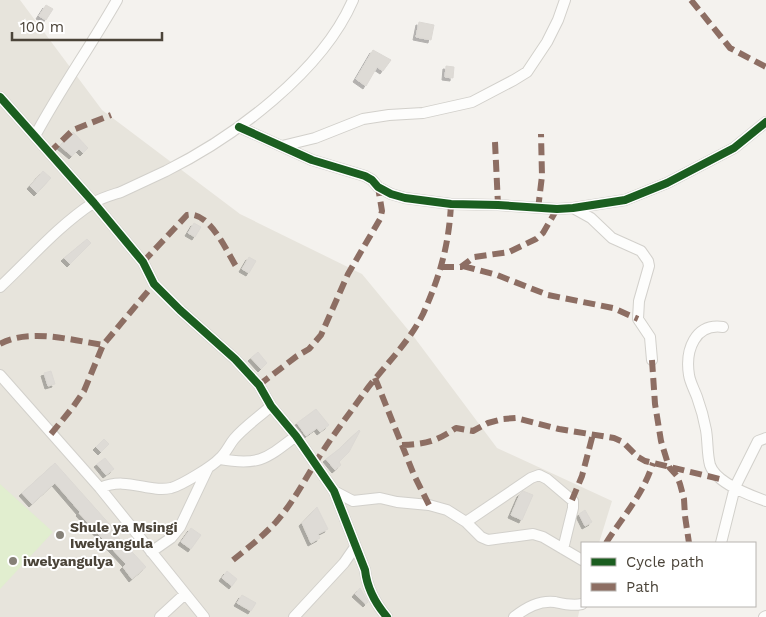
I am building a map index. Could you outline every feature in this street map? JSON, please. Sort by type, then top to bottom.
[{"type":"street","points":[[35,136],[56,97],[95,38],[117,0]]},
{"type":"street","points":[[0,287],[62,228],[94,202],[167,170],[239,127],[275,100],[310,65],[348,12],[353,0]]},
{"type":"street","points":[[282,146],[314,138],[363,120],[389,115],[423,113],[472,102],[527,72],[547,42],[565,0]]},
{"type":"street","points":[[0,97],[94,202],[143,262],[154,284],[246,370],[259,385],[271,406],[296,436],[334,491],[365,570],[371,594],[387,617]]},
{"type":"street","points":[[239,127],[312,160],[365,176],[378,187],[391,194],[405,198],[452,204],[498,205],[557,210],[625,200],[667,183],[734,148],[766,122]]},
{"type":"street","points":[[573,208],[591,218],[612,238],[641,251],[648,261],[649,266],[640,301],[638,319],[650,337],[652,360]]},
{"type":"street","points":[[723,327],[715,326],[701,330],[694,337],[689,360],[689,375],[706,432],[708,459],[711,470],[720,479],[766,502]]},
{"type":"street","points":[[0,376],[100,488],[204,617]]},
{"type":"street","points":[[100,488],[116,483],[171,488],[208,468],[220,459],[234,439],[271,406]]},
{"type":"street","points":[[220,459],[254,462],[266,458],[296,436]]},
{"type":"street","points":[[721,542],[735,487],[758,441],[766,438]]},
{"type":"street","points":[[151,552],[171,538],[180,527],[208,468]]},
{"type":"street","points":[[466,522],[531,478],[539,476],[547,479],[573,501],[563,549]]},
{"type":"street","points":[[334,491],[353,501],[380,498],[397,502],[429,505],[447,510],[466,522],[488,540],[533,534],[543,537],[581,559]]},
{"type":"street","points":[[294,617],[344,563],[355,547]]},
{"type":"street","points":[[160,617],[185,594]]},
{"type":"street","points":[[514,617],[523,610],[543,602],[570,605],[581,604]]},
{"type":"shaded area","points":[[0,0],[20,0],[102,110],[240,214],[362,274],[414,337],[497,448],[612,501],[599,542],[581,542],[581,603],[578,617],[0,617]]},
{"type":"green space","name":"iwelyangulya","points":[[0,484],[53,532],[0,589]]},
{"type":"building","points":[[46,5],[53,9],[46,20],[39,16]]},
{"type":"building","points":[[419,22],[434,25],[431,40],[416,37]]},
{"type":"building","points":[[373,50],[391,60],[383,71],[377,67],[366,86],[356,79]]},
{"type":"building","points":[[446,66],[454,67],[453,78],[445,77]]},
{"type":"building","points":[[73,132],[88,148],[83,153],[79,149],[72,156],[60,146]]},
{"type":"building","points":[[43,171],[51,178],[37,193],[30,186]]},
{"type":"building","points":[[194,223],[201,227],[195,237],[188,233]]},
{"type":"building","points":[[87,239],[91,243],[70,264],[64,258]]},
{"type":"building","points":[[249,257],[256,261],[249,273],[242,269]]},
{"type":"building","points":[[258,352],[267,363],[261,369],[251,358]]},
{"type":"building","points":[[51,371],[55,384],[48,386],[44,373]]},
{"type":"building","points":[[316,409],[329,425],[320,432],[317,428],[306,436],[297,423]]},
{"type":"building","points":[[359,430],[349,452],[339,462],[341,465],[335,470],[326,459]]},
{"type":"building","points":[[104,439],[109,444],[101,452],[96,447]]},
{"type":"building","points":[[105,458],[114,469],[106,475],[97,464]]},
{"type":"building","points":[[55,463],[146,567],[132,579],[123,567],[126,564],[79,513],[55,483],[32,504],[22,493]]},
{"type":"building","points":[[523,491],[533,495],[522,520],[511,515]]},
{"type":"building","points":[[317,507],[328,529],[318,534],[320,538],[311,543],[302,523]]},
{"type":"building","points":[[585,510],[592,522],[585,526],[579,514]]},
{"type":"building","points":[[191,528],[201,535],[191,549],[181,542]]},
{"type":"building","points":[[227,571],[237,579],[232,586],[222,578]]},
{"type":"building","points":[[360,588],[368,602],[366,604],[355,594]]},
{"type":"building","points":[[242,595],[256,603],[251,611],[237,603]]},
{"type":"marked path","points":[[691,0],[730,48],[766,67]]},
{"type":"marked path","points":[[49,153],[73,130],[111,115]]},
{"type":"marked path","points":[[538,209],[542,176],[541,134]]},
{"type":"marked path","points":[[495,142],[498,205]]},
{"type":"marked path","points":[[259,385],[309,349],[321,335],[348,274],[380,219],[382,211],[378,187]]},
{"type":"marked path","points":[[233,560],[261,537],[281,515],[338,429],[417,325],[429,300],[443,260],[451,204]]},
{"type":"marked path","points":[[442,267],[461,267],[474,257],[509,252],[536,239],[543,233],[557,209]]},
{"type":"marked path","points":[[143,262],[187,215],[195,215],[210,225],[237,268]]},
{"type":"marked path","points":[[463,266],[497,275],[548,295],[613,308],[638,319]]},
{"type":"marked path","points":[[51,434],[84,391],[103,345],[154,284]]},
{"type":"marked path","points":[[0,344],[11,339],[37,336],[64,338],[103,345]]},
{"type":"marked path","points":[[652,360],[655,404],[661,441],[669,467],[677,476],[680,484],[684,499],[689,542]]},
{"type":"marked path","points":[[375,378],[414,475],[429,505]]},
{"type":"marked path","points":[[402,445],[430,441],[456,428],[473,431],[488,423],[516,418],[559,429],[614,438],[623,442],[638,457],[645,461],[720,479]]},
{"type":"marked path","points":[[572,500],[582,476],[593,434]]},
{"type":"marked path","points":[[607,542],[644,485],[653,463]]},
{"type":"cycle path","points":[[0,97],[94,203],[143,262],[154,284],[235,359],[259,385],[271,406],[296,436],[334,491],[375,601],[387,617]]},
{"type":"cycle path","points":[[239,127],[312,160],[365,176],[378,187],[391,194],[405,198],[451,204],[557,209],[625,200],[667,183],[734,148],[766,122]]},
{"type":"place","name":"Shule ya Msingi Iwelyangula","points":[[60,535]]},
{"type":"place","name":"iwelyangulya","points":[[13,561]]}]
